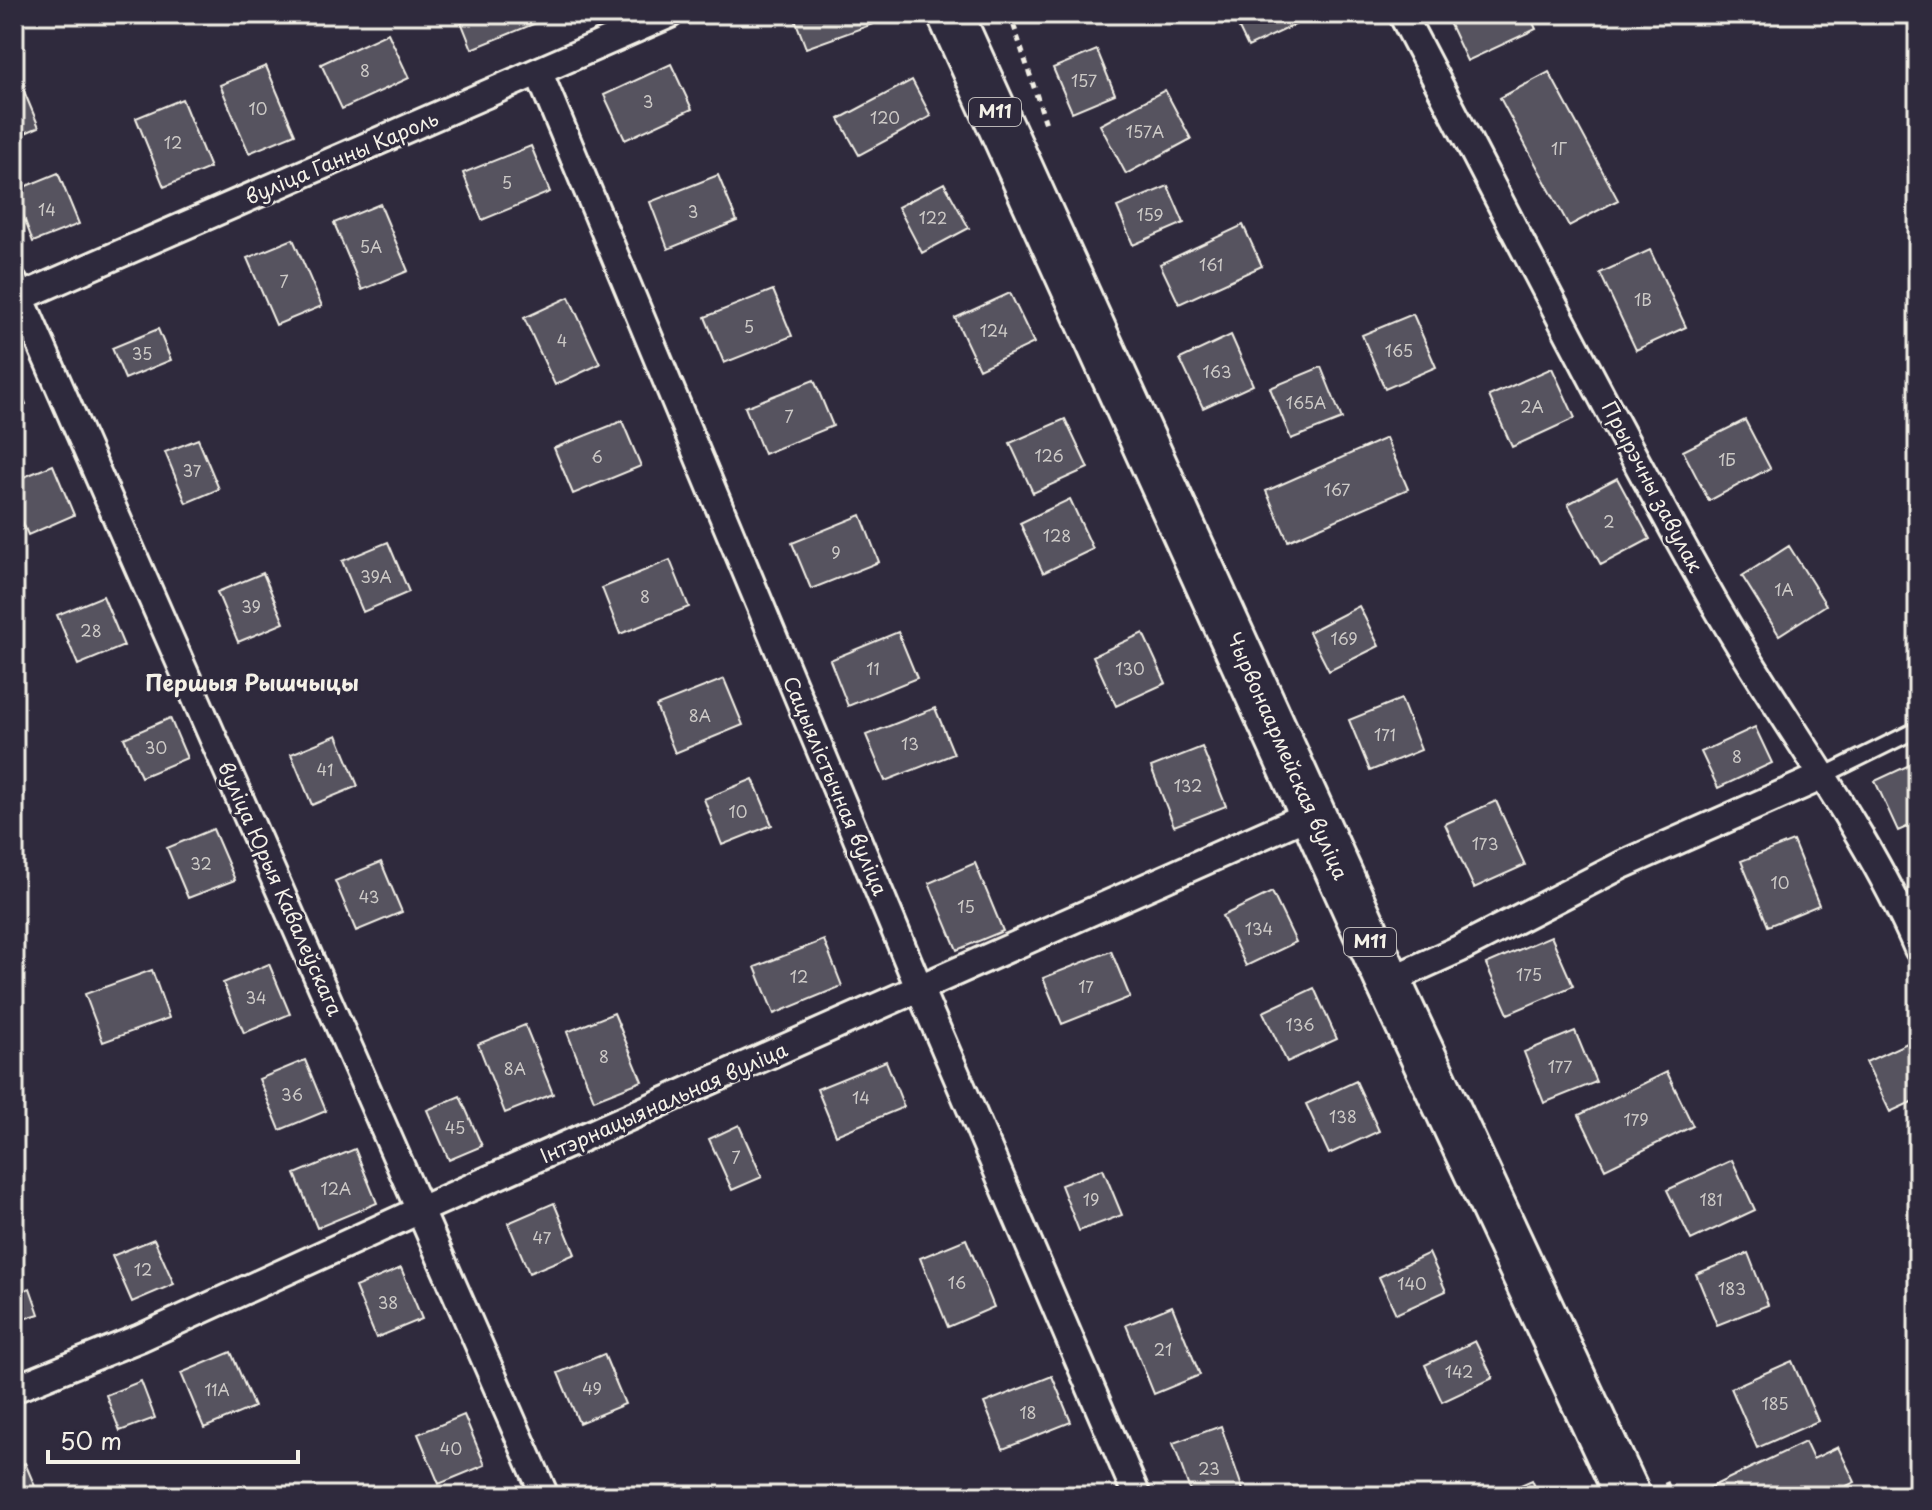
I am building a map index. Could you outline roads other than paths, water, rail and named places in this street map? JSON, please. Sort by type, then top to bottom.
[{"type":"highway","name":"Чырвонаармейская вуліца","points":[[950,14],[1388,981],[1628,1496]]},
{"type":"street","name":"вуліца Ганны Кароль","points":[[16,293],[539,73],[670,14]]},
{"type":"street","name":"Прырэчны завулак","points":[[1402,14],[1708,593],[1823,776],[1904,917],[1918,949]]},
{"type":"street","name":"Сацыялістычная вуліца","points":[[539,73],[920,990],[1137,1496]]},
{"type":"street","name":"вуліца Юрыя Кавалеўскага","points":[[16,293],[545,1496]]},
{"type":"street","points":[[1388,981],[1459,949],[1622,865],[1823,776]]},
{"type":"street","name":"Інтэрнацыянальная вуліца","points":[[14,1389],[140,1338],[420,1210],[1313,813]]},
{"type":"lane","points":[[1823,776],[1918,729]]},
{"type":"district","name":"Першыя Рышчыцы","points":[[252,683]]}]
